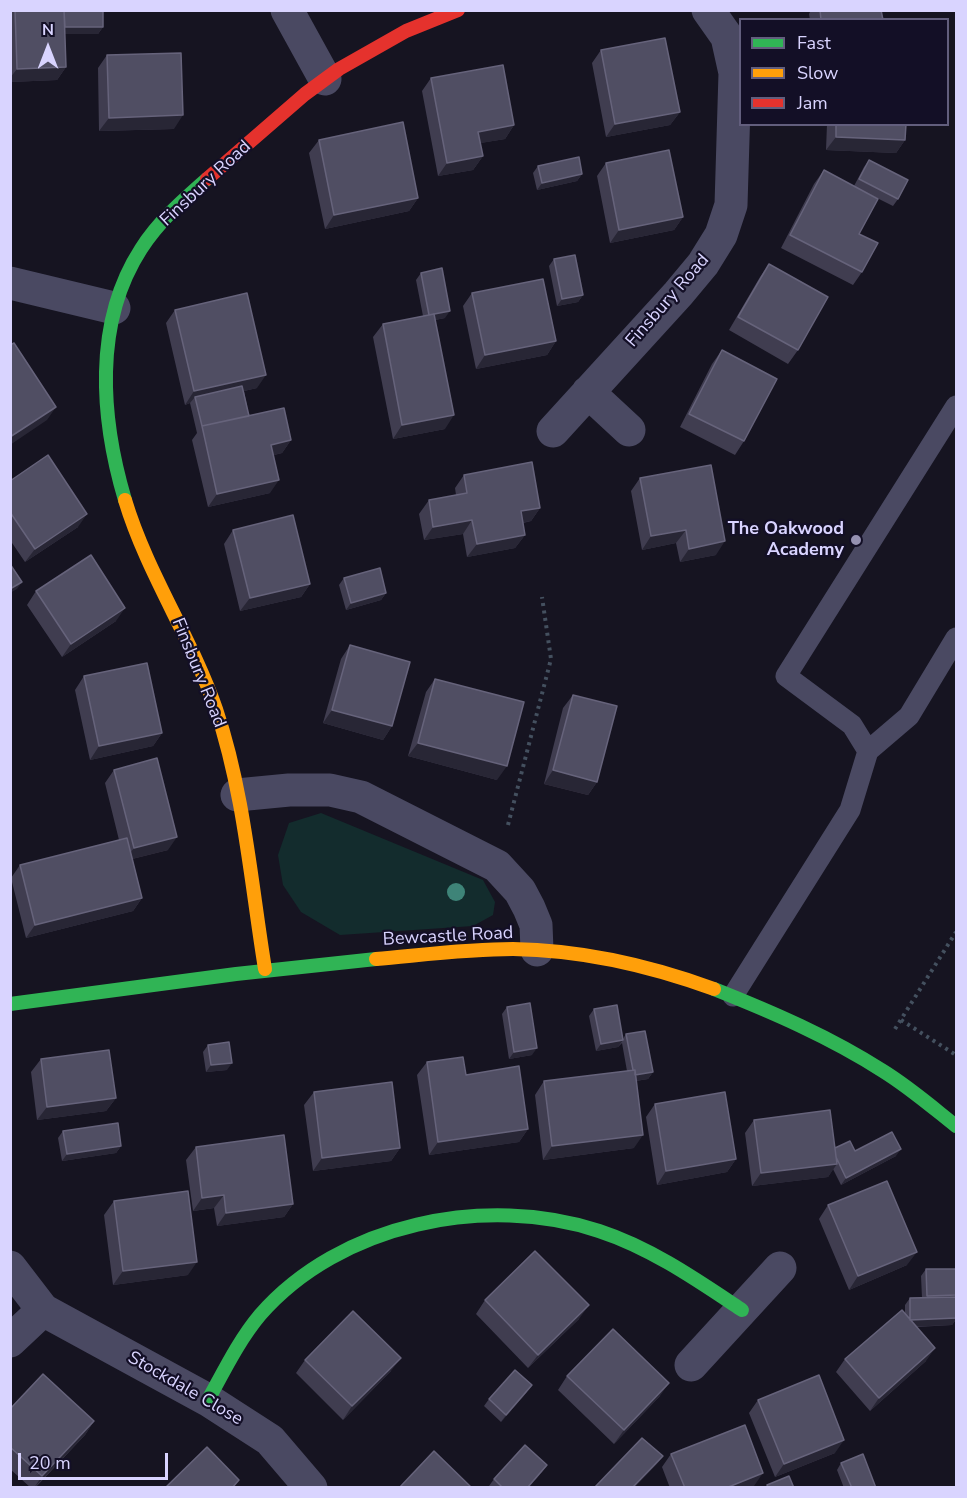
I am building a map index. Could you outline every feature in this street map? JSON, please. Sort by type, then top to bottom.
[{"type":"street","points":[[287,10],[325,79]]},
{"type":"street","name":"Finsbury Road","points":[[265,969],[237,795],[216,710],[195,658],[140,540],[120,484],[108,428],[104,376],[114,308],[126,276],[143,245],[176,206],[325,79],[392,38],[458,10]]},
{"type":"street","name":"Finsbury Road","points":[[553,431],[703,264],[722,235],[730,205],[735,73],[727,37],[708,10]]},
{"type":"street","points":[[10,283],[114,308]]},
{"type":"street","points":[[588,392],[630,430]]},
{"type":"street","points":[[237,795],[289,790],[330,790],[361,797],[497,866],[520,891],[530,908],[536,926],[537,950]]},
{"type":"street","name":"Bewcastle Road","points":[[10,1004],[265,969],[489,949],[537,950],[630,964],[732,996],[806,1030],[872,1065],[957,1126]]},
{"type":"street","points":[[208,1401],[252,1326],[284,1291],[319,1265],[365,1241],[410,1226],[459,1218],[508,1216],[551,1219],[596,1230],[632,1243],[668,1261],[742,1310]]},
{"type":"street","name":"Stockdale Close","points":[[10,1267],[43,1310],[208,1401],[270,1440],[311,1488]]},
{"type":"street","points":[[691,1365],[780,1268]]},
{"type":"street","points":[[10,1341],[43,1310]]},
{"type":"lane","points":[[868,751],[852,725],[786,676],[957,406]]},
{"type":"lane","points":[[732,996],[850,810],[868,751],[909,716],[957,638]]},
{"type":"path","points":[[497,866],[551,659],[542,597]]},
{"type":"path","points":[[872,1065],[957,932]]},
{"type":"path","points":[[901,1020],[957,1055]]},
{"type":"green space","points":[[321,813],[483,880],[495,902],[493,915],[473,926],[340,935],[301,912],[283,885],[278,855],[289,823]]},
{"type":"building","points":[[15,10],[64,10],[66,67],[17,69]]},
{"type":"building","points":[[64,10],[103,10],[103,27],[65,27]]},
{"type":"building","points":[[820,10],[881,10],[883,18],[821,18]]},
{"type":"building","points":[[665,38],[680,112],[615,124],[601,50]]},
{"type":"building","points":[[181,53],[183,115],[109,118],[107,55]]},
{"type":"building","points":[[503,65],[514,125],[478,132],[483,156],[447,163],[431,78]]},
{"type":"building","points":[[403,122],[418,198],[334,215],[319,140]]},
{"type":"building","points":[[836,126],[906,126],[905,140],[836,137]]},
{"type":"building","points":[[669,150],[683,217],[619,230],[606,163]]},
{"type":"building","points":[[579,157],[582,174],[542,183],[538,166]]},
{"type":"building","points":[[869,160],[908,180],[898,199],[859,179]]},
{"type":"building","points":[[824,170],[878,199],[859,234],[878,243],[862,272],[790,235]]},
{"type":"building","points":[[575,255],[583,295],[562,299],[554,259]]},
{"type":"building","points":[[769,264],[828,297],[798,350],[738,317]]},
{"type":"building","points":[[442,268],[450,311],[429,315],[421,273]]},
{"type":"building","points":[[543,279],[556,341],[485,355],[472,293]]},
{"type":"building","points":[[247,293],[266,375],[194,391],[175,310]]},
{"type":"building","points":[[434,314],[454,415],[402,425],[383,324]]},
{"type":"building","points":[[14,343],[56,407],[10,437],[10,345]]},
{"type":"building","points":[[722,350],[777,379],[744,441],[689,414]]},
{"type":"building","points":[[242,386],[249,416],[202,426],[195,397]]},
{"type":"building","points":[[284,408],[291,440],[271,445],[279,480],[217,494],[202,426]]},
{"type":"building","points":[[48,455],[87,514],[35,549],[10,512],[10,481]]},
{"type":"building","points":[[532,462],[540,508],[521,511],[525,535],[477,544],[472,520],[433,527],[429,500],[467,493],[464,475]]},
{"type":"building","points":[[711,465],[725,541],[689,549],[686,530],[651,536],[640,478]]},
{"type":"building","points":[[293,515],[310,584],[250,598],[233,530]]},
{"type":"building","points":[[91,555],[125,608],[71,644],[36,591]]},
{"type":"building","points":[[10,564],[22,582],[10,589]]},
{"type":"building","points":[[380,568],[386,593],[351,603],[344,578]]},
{"type":"building","points":[[350,645],[410,662],[392,726],[332,710]]},
{"type":"building","points":[[147,663],[162,733],[99,746],[84,676]]},
{"type":"building","points":[[435,679],[524,702],[507,766],[418,743]]},
{"type":"building","points":[[573,695],[617,706],[597,782],[553,770]]},
{"type":"building","points":[[157,758],[177,837],[134,848],[114,770]]},
{"type":"building","points":[[127,838],[142,898],[35,925],[20,865]]},
{"type":"building","points":[[530,1003],[537,1048],[514,1052],[507,1007]]},
{"type":"building","points":[[617,1005],[623,1040],[601,1044],[594,1009]]},
{"type":"building","points":[[645,1031],[653,1072],[635,1075],[626,1034]]},
{"type":"building","points":[[229,1042],[232,1063],[211,1065],[208,1045]]},
{"type":"building","points":[[109,1050],[116,1098],[47,1107],[41,1059]]},
{"type":"building","points":[[463,1057],[466,1075],[519,1066],[528,1129],[438,1142],[427,1062]]},
{"type":"building","points":[[635,1070],[643,1135],[552,1146],[544,1081]]},
{"type":"building","points":[[392,1082],[400,1148],[322,1158],[314,1092]]},
{"type":"building","points":[[725,1092],[736,1159],[666,1171],[655,1104]]},
{"type":"building","points":[[830,1110],[837,1164],[761,1173],[754,1120]]},
{"type":"building","points":[[118,1123],[121,1146],[67,1154],[63,1131]]},
{"type":"building","points":[[892,1132],[901,1149],[846,1178],[836,1157],[835,1148],[850,1141],[855,1151]]},
{"type":"building","points":[[284,1135],[293,1204],[226,1213],[224,1195],[202,1198],[196,1147]]},
{"type":"building","points":[[887,1181],[917,1252],[858,1276],[828,1205]]},
{"type":"building","points":[[188,1191],[197,1262],[123,1271],[114,1201]]},
{"type":"building","points":[[535,1251],[589,1305],[538,1355],[485,1300]]},
{"type":"building","points":[[926,1269],[957,1269],[957,1295],[927,1296]]},
{"type":"building","points":[[956,1297],[957,1318],[910,1320],[910,1298]]},
{"type":"building","points":[[902,1310],[935,1348],[879,1398],[845,1359]]},
{"type":"building","points":[[353,1311],[401,1358],[352,1406],[305,1360]]},
{"type":"building","points":[[613,1329],[669,1383],[624,1430],[567,1376]]},
{"type":"building","points":[[515,1370],[532,1385],[506,1415],[489,1399]]},
{"type":"building","points":[[43,1374],[94,1421],[42,1476],[10,1447],[10,1409]]},
{"type":"building","points":[[819,1375],[844,1440],[784,1464],[758,1400]]},
{"type":"building","points":[[745,1425],[763,1473],[726,1488],[685,1488],[671,1454]]},
{"type":"building","points":[[642,1438],[663,1456],[632,1488],[594,1488]]},
{"type":"building","points":[[525,1445],[547,1465],[527,1488],[503,1488],[494,1479]]},
{"type":"building","points":[[207,1447],[239,1480],[232,1488],[165,1488]]},
{"type":"building","points":[[434,1451],[472,1488],[399,1488]]},
{"type":"building","points":[[863,1454],[876,1488],[852,1488],[841,1463]]},
{"type":"building","points":[[789,1476],[794,1488],[768,1488],[767,1485]]},
{"type":"traffic: fast","points":[[125,500],[117,469],[107,404],[106,372],[115,308],[126,278],[148,239],[171,212],[207,179]]},
{"type":"traffic: fast","points":[[10,1004],[236,974],[376,959]]},
{"type":"traffic: fast","points":[[714,989],[842,1047],[902,1084],[956,1126]]},
{"type":"traffic: fast","points":[[208,1400],[252,1325],[293,1283],[331,1258],[373,1238],[417,1225],[463,1217],[510,1216],[555,1220],[599,1231],[637,1246],[691,1276],[742,1310]]},
{"type":"traffic: slow","points":[[125,500],[145,553],[206,682],[226,740],[246,838],[265,969]]},
{"type":"traffic: slow","points":[[376,959],[479,950],[564,952],[640,966],[714,989]]},
{"type":"traffic: jam","points":[[207,179],[305,94],[339,69],[406,31],[458,10]]},
{"type":"place","name":"The Oakwood Academy","points":[[856,540]]}]
